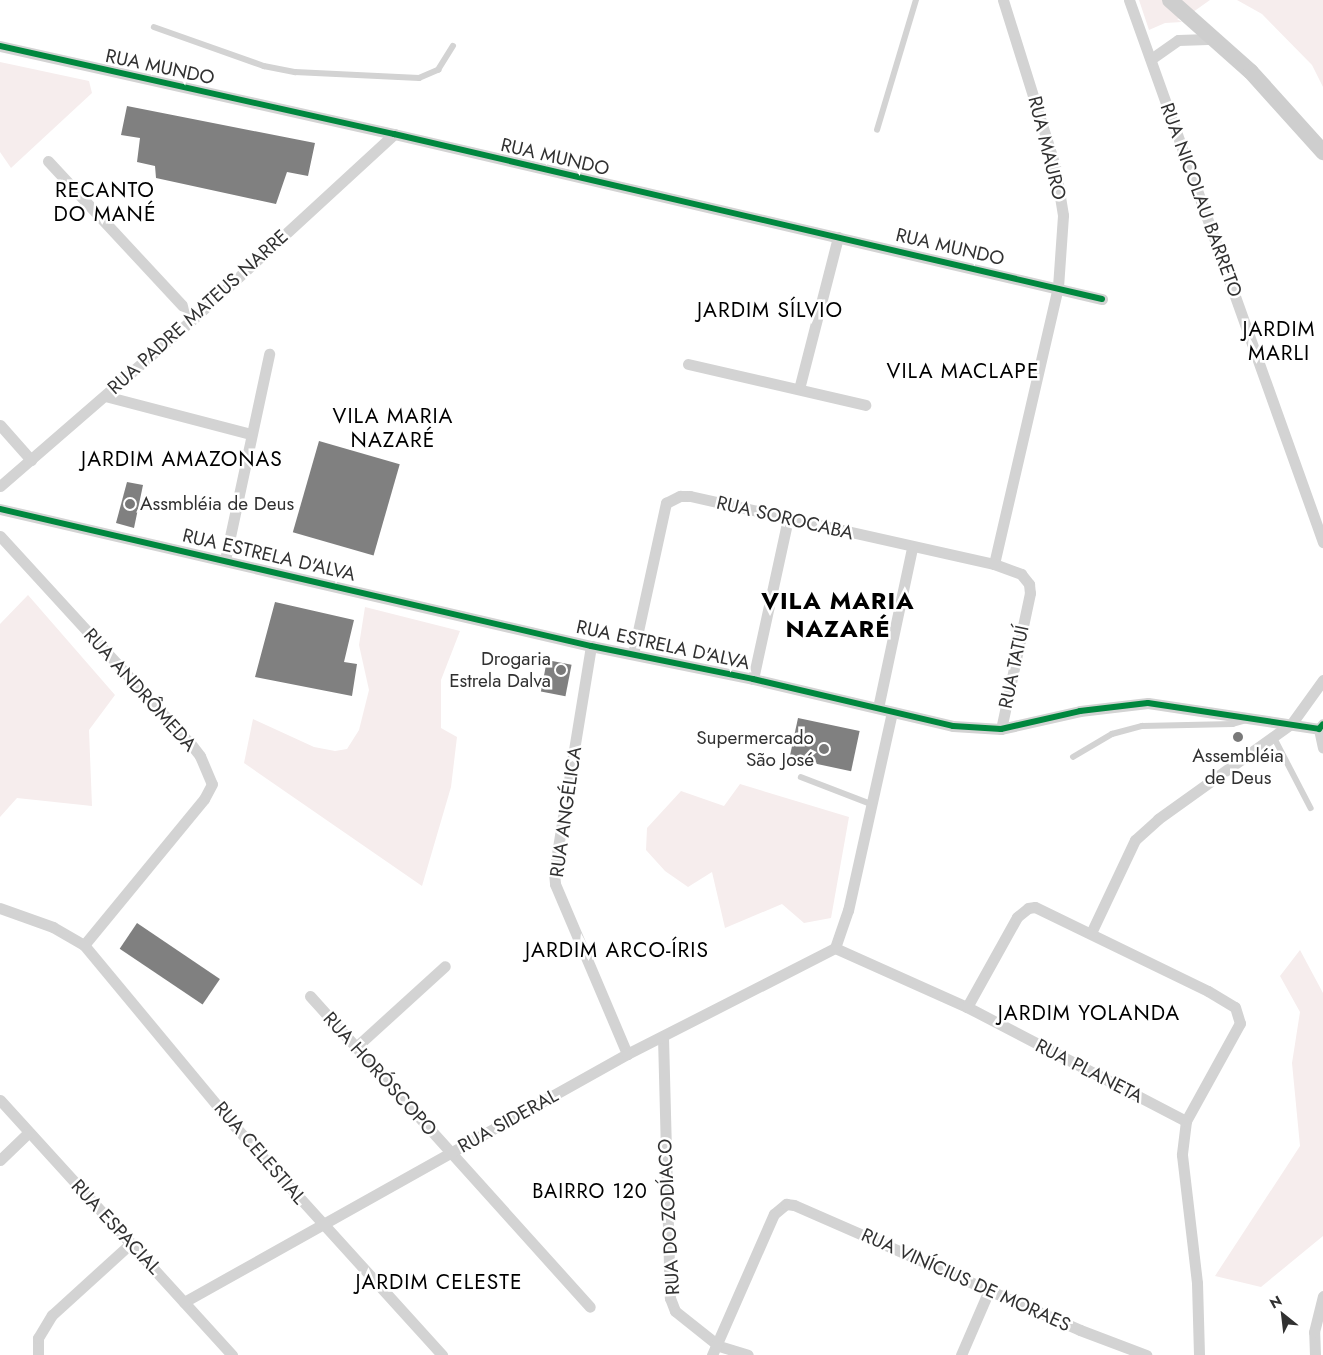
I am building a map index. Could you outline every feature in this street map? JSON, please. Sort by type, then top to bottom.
[{"type":"street","name":"RUA MAURO","points":[[994,564],[1058,287],[1063,215],[1061,190],[1003,0]]},
{"type":"street","name":"RUA NICOLAU BARRETO","points":[[1129,0],[1323,542]]},
{"type":"street","points":[[1170,0],[1217,39],[1288,111],[1323,152]]},
{"type":"street","points":[[1150,60],[1178,40],[1217,39]]},
{"type":"street","name":"RUA MUNDO","points":[[0,46],[394,134],[1058,287],[1102,299]]},
{"type":"street","name":"RUA PADRE MATEUS NARRE","points":[[0,486],[194,318],[394,134]]},
{"type":"street","points":[[48,161],[194,318]]},
{"type":"street","points":[[800,389],[838,237]]},
{"type":"street","points":[[225,560],[269,354]]},
{"type":"street","points":[[688,364],[865,404]]},
{"type":"street","points":[[105,396],[251,434]]},
{"type":"street","points":[[0,425],[31,460]]},
{"type":"street","name":"RUA SOROCABA","points":[[633,654],[666,503],[680,496],[690,496],[912,548],[994,564],[1026,579],[1030,593],[1028,605]]},
{"type":"street","name":"RUA ESTRELA D'ALVA","points":[[0,509],[591,646],[752,679],[953,726],[1001,728],[1080,711],[1148,703],[1321,726]]},
{"type":"street","points":[[752,679],[788,518]]},
{"type":"street","name":"RUA ANDRÔMEDA","points":[[0,536],[190,743],[200,756],[212,784],[204,799],[84,945]]},
{"type":"street","points":[[878,708],[912,548]]},
{"type":"street","name":"RUA TATUÍ","points":[[1001,728],[1028,605]]},
{"type":"street","name":"RUA ANGÉLICA","points":[[591,646],[554,872],[558,892],[627,1054]]},
{"type":"street","points":[[1091,933],[1128,854],[1145,830],[1292,723],[1323,680]]},
{"type":"street","points":[[835,948],[848,910],[892,712]]},
{"type":"street","points":[[1321,726],[1323,748]]},
{"type":"street","points":[[0,908],[53,927],[84,945]]},
{"type":"street","points":[[968,1007],[1017,917],[1028,908],[1044,910],[1091,933],[1208,991],[1238,1012],[1240,1024],[1186,1120],[1182,1155],[1197,1284],[1199,1355]]},
{"type":"street","name":"RUA CELESTIAL","points":[[84,945],[230,1121],[442,1355]]},
{"type":"street","name":"RUA SIDERAL","points":[[184,1302],[627,1054],[835,948]]},
{"type":"street","name":"RUA PLANETA","points":[[835,948],[968,1007],[1186,1120]]},
{"type":"street","points":[[356,1046],[445,966]]},
{"type":"street","name":"RUA HORÓSCOPO","points":[[310,996],[590,1307]]},
{"type":"street","name":"RUA DO ZODÍACO","points":[[663,1037],[670,1298],[675,1311],[715,1350],[748,1355]]},
{"type":"street","name":"RUA ESPACIAL","points":[[0,1100],[232,1355]]},
{"type":"street","points":[[0,1160],[29,1132]]},
{"type":"street","name":"RUA VINÍCIUS DE MORAES","points":[[715,1350],[774,1214],[786,1204],[794,1205],[990,1288],[1080,1330],[1146,1355]]},
{"type":"street","points":[[38,1350],[40,1332],[52,1315],[131,1243]]},
{"type":"street","points":[[961,1355],[990,1288]]},
{"type":"street","points":[[1315,1355],[1314,1332],[1323,1296]]},
{"type":"lane","points":[[877,130],[916,0]]},
{"type":"lane","points":[[154,27],[264,66],[294,72],[419,78],[438,70],[453,46]]},
{"type":"lane","points":[[1073,757],[1128,728],[1156,724],[1233,724],[1253,717]]},
{"type":"lane","points":[[1274,737],[1311,808]]},
{"type":"lane","points":[[801,777],[871,804]]},
{"type":"shaded area","points":[[1139,0],[1210,0],[1186,17],[1177,19],[1182,22],[1165,23],[1149,30]]},
{"type":"shaded area","points":[[1237,0],[1323,0],[1323,87],[1312,65],[1262,14]]},
{"type":"shaded area","points":[[0,62],[89,81],[92,93],[11,168],[0,152]]},
{"type":"shaded area","points":[[28,595],[115,695],[89,730],[92,806],[17,798],[0,817],[0,624]]},
{"type":"shaded area","points":[[365,607],[460,631],[441,680],[441,728],[457,737],[451,787],[422,886],[244,763],[253,719],[314,747],[335,751],[347,749],[359,730],[369,690],[359,645]]},
{"type":"shaded area","points":[[740,784],[849,817],[831,918],[804,923],[782,904],[725,928],[712,872],[688,887],[665,871],[646,850],[647,828],[681,791],[724,806]]},
{"type":"shaded area","points":[[1300,950],[1323,993],[1323,1236],[1261,1287],[1215,1276],[1300,1146],[1292,1063],[1300,1012],[1280,976]]},
{"type":"building","points":[[127,106],[315,143],[308,176],[287,172],[276,204],[156,178],[155,166],[137,162],[140,138],[121,135]]},
{"type":"building","points":[[319,441],[400,464],[374,555],[293,532]]},
{"type":"building","name":"Assmbléia de Deus","points":[[127,482],[143,485],[134,528],[116,523]]},
{"type":"building","points":[[275,602],[354,620],[344,662],[357,664],[352,696],[255,677]]},
{"type":"building","points":[[547,660],[572,665],[565,696],[541,691]]},
{"type":"building","name":"Supermercado São José","points":[[798,718],[860,731],[851,771],[789,758]]},
{"type":"building","points":[[137,923],[220,979],[203,1005],[120,949]]},
{"type":"cycle path","points":[[0,46],[394,134],[1102,299]]},
{"type":"cycle path","points":[[0,509],[591,646],[753,679],[953,726],[1001,729],[1080,711],[1148,703],[1319,729],[1323,724]]},
{"type":"place","name":"Assmbléia de Deus","points":[[130,504]]},
{"type":"place","name":"Drogaria Estrela Dalva","points":[[561,670]]},
{"type":"place","name":"Assembléia de Deus","points":[[1238,737]]},
{"type":"place","name":"Supermercado São José","points":[[824,749]]},
{"type":"district","name":"RECANTO DO MANÉ","points":[[105,202]]},
{"type":"district","name":"JARDIM SÍLVIO","points":[[770,310]]},
{"type":"district","name":"JARDIM MARLI","points":[[1279,341]]},
{"type":"district","name":"VILA MACLAPE","points":[[963,371]]},
{"type":"district","name":"VILA MARIA NAZARÉ","points":[[393,428]]},
{"type":"district","name":"JARDIM AMAZONAS","points":[[182,459]]},
{"type":"district","name":"VILA MARIA NAZARÉ","points":[[838,615]]},
{"type":"district","name":"JARDIM ARCO-ÍRIS","points":[[617,950]]},
{"type":"district","name":"JARDIM YOLANDA","points":[[1089,1013]]},
{"type":"district","name":"BAIRRO 120","points":[[590,1191]]},
{"type":"district","name":"JARDIM CELESTE","points":[[439,1282]]}]
